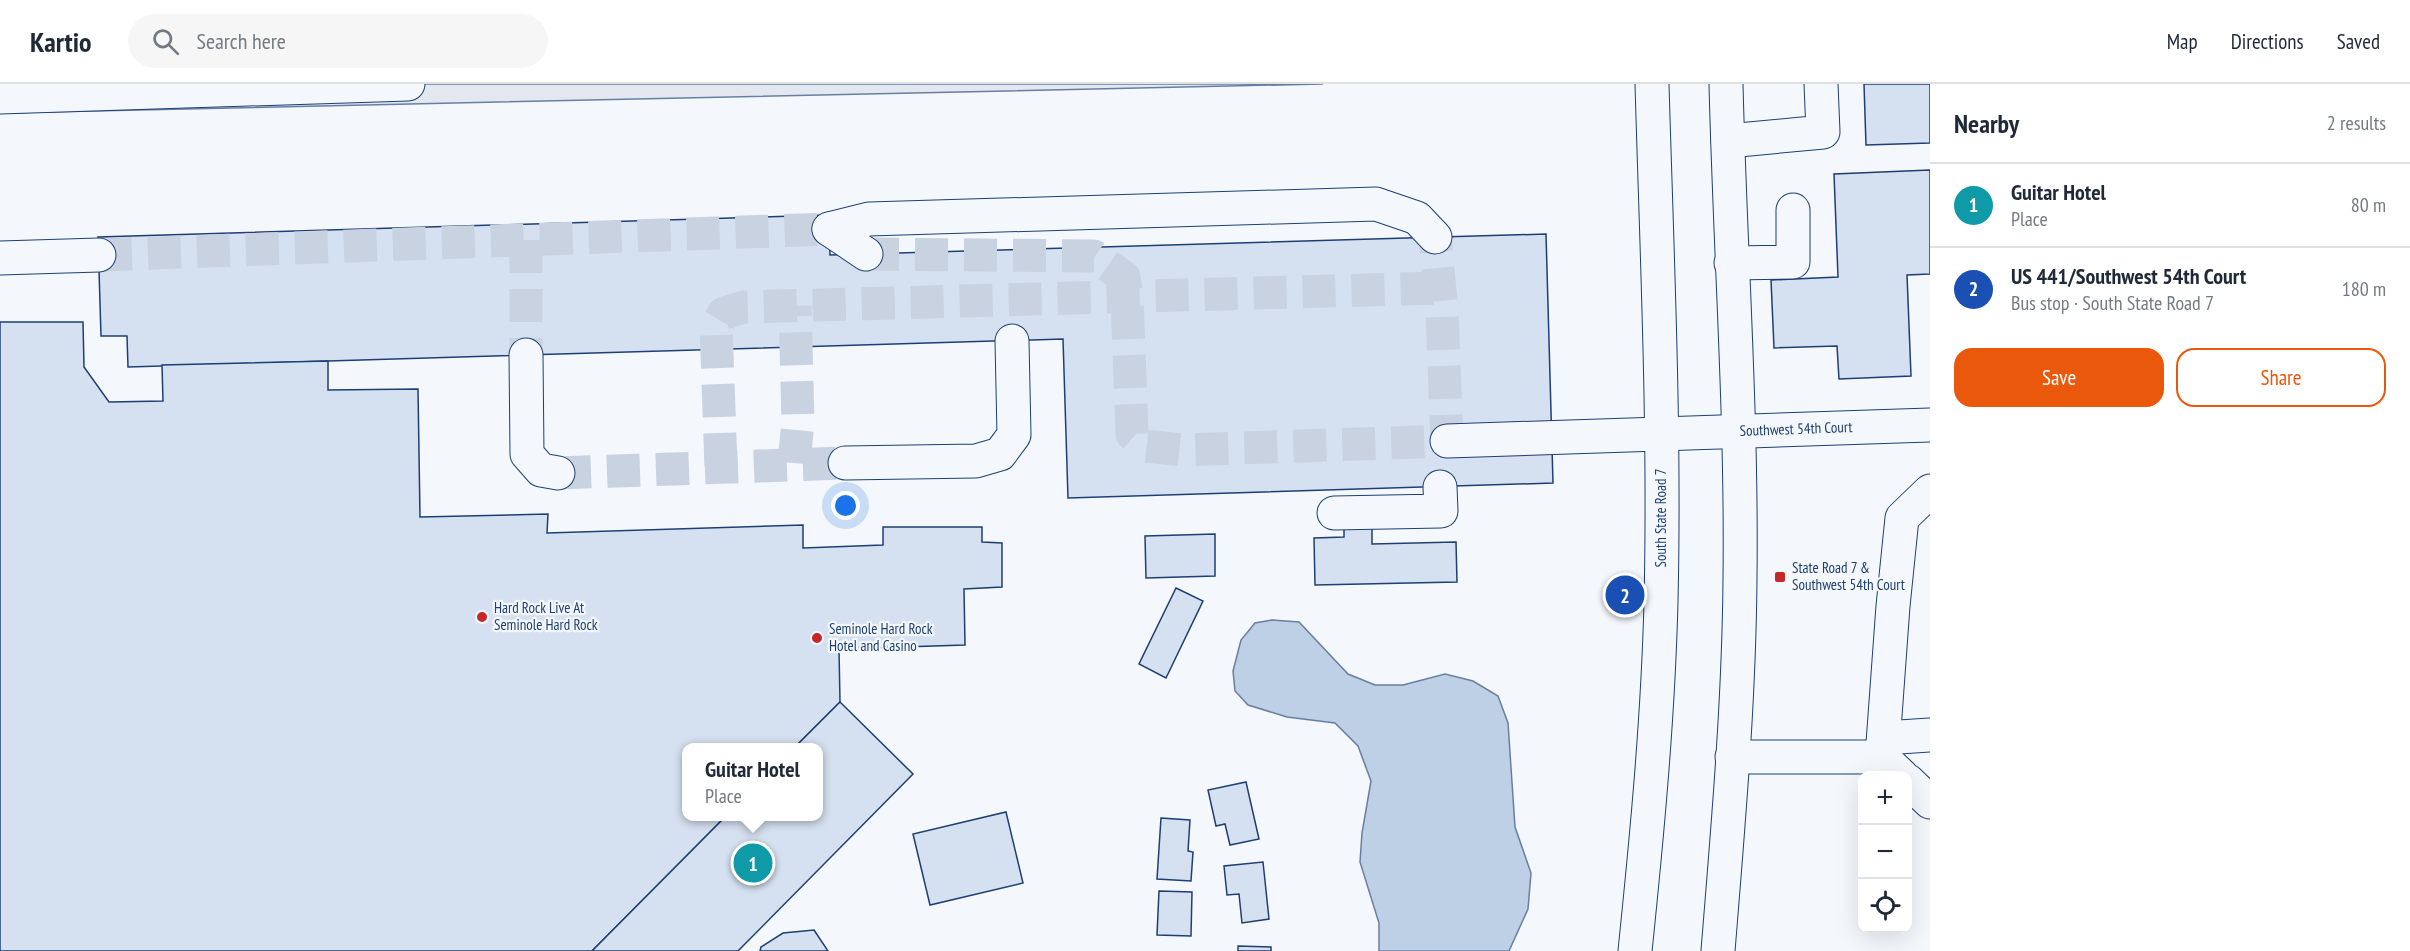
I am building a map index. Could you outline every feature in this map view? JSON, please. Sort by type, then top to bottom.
[{"type":"main road","points":[[0,97],[408,84]]},
{"type":"main road","name":"South State Road 7","points":[[1635,951],[1652,789],[1661,603],[1662,435],[1652,84]]},
{"type":"main road","points":[[1718,951],[1732,756],[1740,579],[1739,431],[1726,84]]},
{"type":"main road","points":[[1728,141],[1823,132],[1821,84]]},
{"type":"main road","points":[[866,254],[829,229],[869,219],[1376,204],[1417,218],[1435,237]]},
{"type":"main road","points":[[1731,263],[1793,262],[1793,210]]},
{"type":"main road","points":[[0,258],[99,255]]},
{"type":"main road","points":[[845,463],[976,461],[1000,454],[1014,435],[1012,340]]},
{"type":"main road","points":[[526,355],[527,454],[541,470],[558,473]]},
{"type":"main road","name":"Southwest 54th Court","points":[[1447,441],[1930,425]]},
{"type":"main road","points":[[1334,513],[1441,511],[1440,487]]},
{"type":"main road","points":[[1889,757],[1893,606],[1902,518],[1930,491]]},
{"type":"main road","points":[[1732,756],[1889,757],[1930,735]]},
{"type":"main road","points":[[1912,785],[1930,802]]},
{"type":"shaded area","points":[[0,84],[1323,84],[0,113]]},
{"type":"water","points":[[1272,620],[1299,622],[1348,674],[1375,685],[1403,685],[1445,674],[1473,681],[1498,696],[1508,723],[1515,827],[1531,873],[1528,909],[1509,951],[1379,951],[1379,923],[1360,862],[1362,833],[1371,781],[1358,746],[1335,723],[1287,717],[1248,705],[1235,691],[1233,671],[1241,640],[1255,623]]},
{"type":"building","points":[[1864,84],[1930,84],[1930,143],[1866,145]]},
{"type":"building","points":[[1930,170],[1930,274],[1907,275],[1911,376],[1839,379],[1837,346],[1774,348],[1771,280],[1838,277],[1834,174]]},
{"type":"building","points":[[829,215],[830,255],[1546,234],[1553,483],[1068,498],[1063,339],[128,367],[127,336],[101,336],[98,237]]},
{"type":"building","name":"Hard Rock Live At Seminole Hard Rock","points":[[0,322],[83,322],[84,367],[109,402],[163,401],[162,365],[328,361],[328,390],[418,389],[420,517],[548,514],[547,533],[803,525],[803,548],[883,545],[883,527],[982,527],[982,542],[1002,543],[1002,587],[964,589],[965,645],[839,649],[840,702],[799,743],[682,743],[682,821],[721,821],[592,951],[0,951]]},
{"type":"building","points":[[1372,522],[1372,544],[1456,542],[1457,582],[1315,585],[1314,538],[1344,537],[1344,523]]},
{"type":"building","points":[[1215,534],[1215,576],[1146,578],[1145,536]]},
{"type":"building","points":[[1176,588],[1203,601],[1166,678],[1139,664]]},
{"type":"building","points":[[840,702],[913,774],[738,951],[592,951],[721,821],[823,821],[823,743],[799,743]]},
{"type":"building","points":[[1246,782],[1259,839],[1230,845],[1225,824],[1216,826],[1208,790]]},
{"type":"building","points":[[1006,812],[1023,883],[930,905],[913,834]]},
{"type":"building","points":[[1161,818],[1190,820],[1188,851],[1193,852],[1191,881],[1157,879]]},
{"type":"building","points":[[1263,862],[1269,919],[1242,923],[1239,894],[1227,895],[1224,866]]},
{"type":"building","points":[[1159,891],[1192,892],[1191,936],[1157,935]]},
{"type":"building","points":[[814,930],[828,951],[760,951],[761,947],[783,933]]},
{"type":"building","points":[[1238,946],[1271,947],[1271,951],[1238,951]]},
{"type":"tunnel","points":[[99,255],[829,229]]},
{"type":"tunnel","points":[[866,254],[1094,256],[1124,277],[1127,297],[1132,434],[1146,446],[1182,450],[1447,441],[1442,312],[1435,237]]},
{"type":"tunnel","points":[[526,240],[526,355]]},
{"type":"tunnel","points":[[721,466],[716,326],[724,313],[744,307],[1440,288]]},
{"type":"tunnel","points":[[794,463],[798,422],[795,306]]},
{"type":"tunnel","points":[[558,473],[845,463]]},
{"type":"place","name":"State Road 7 & Southwest 54th Court","points":[[1780,577]]},
{"type":"place","name":"US 441/Southwest 54th Court","points":[[1625,595]]},
{"type":"place","name":"Hard Rock Live At Seminole Hard Rock","points":[[482,617]]},
{"type":"place","name":"Seminole Hard Rock Hotel and Casino","points":[[817,638]]},
{"type":"place","name":"Guitar Hotel","points":[[753,863]]}]
